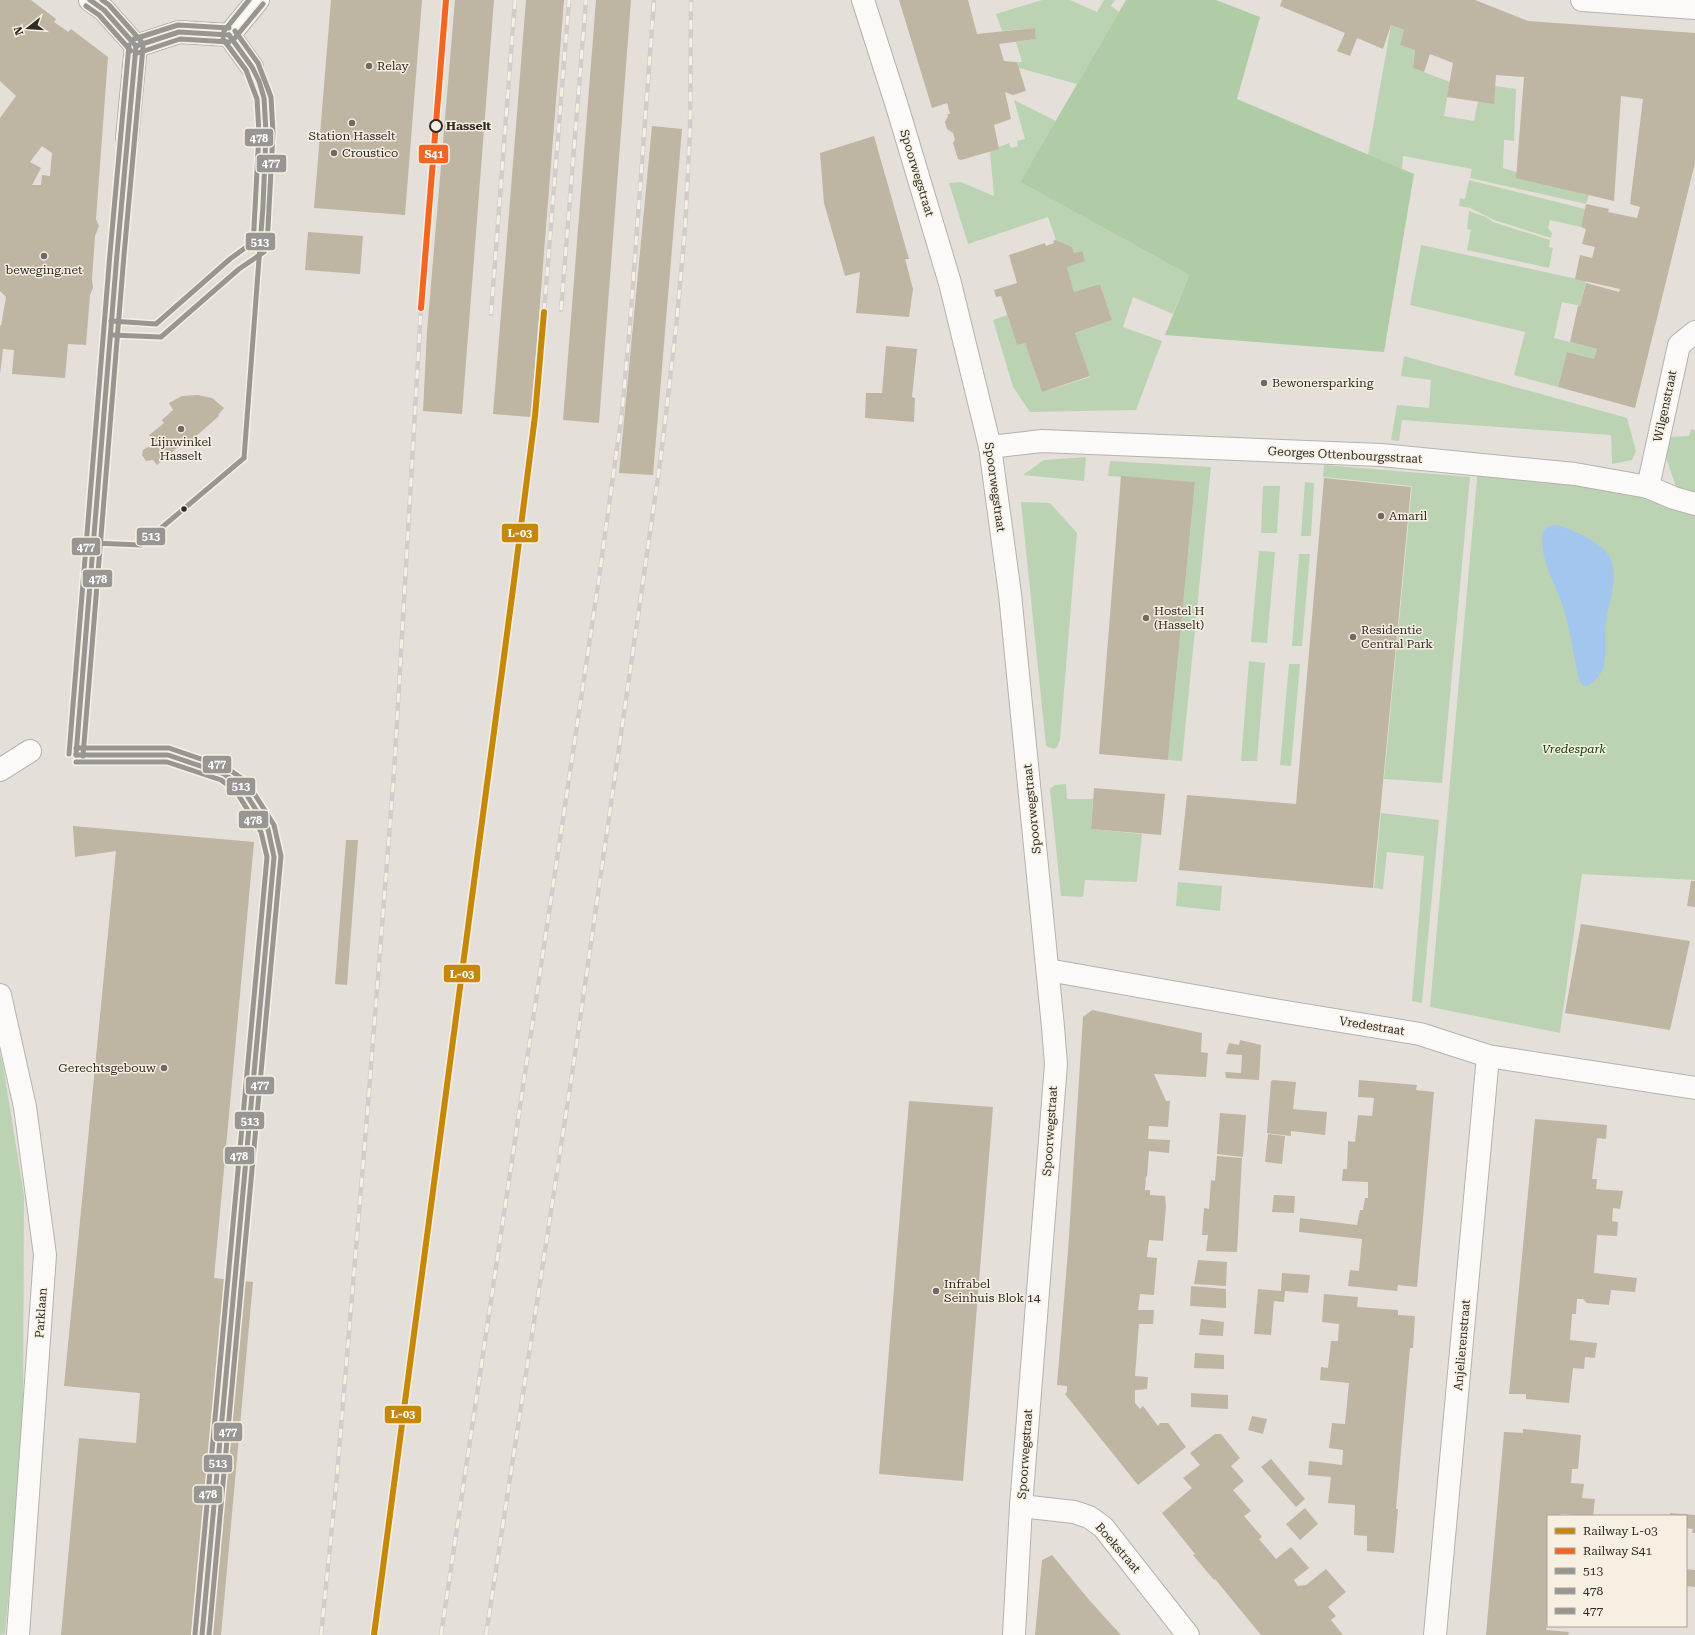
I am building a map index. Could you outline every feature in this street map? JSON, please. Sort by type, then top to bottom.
[{"type":"street","points":[[90,0],[104,10],[136,46],[127,137]]},
{"type":"street","points":[[230,35],[258,0]]},
{"type":"street","name":"Spoorwegstraat","points":[[863,0],[897,106],[950,283],[990,446],[1010,594],[1048,970],[1056,1064],[1021,1506],[1014,1635]]},
{"type":"street","points":[[1582,0],[1695,8]]},
{"type":"street","points":[[136,46],[179,32],[230,35]]},
{"type":"street","points":[[230,35],[252,67]]},
{"type":"street","name":"Wilgenstraat","points":[[1648,487],[1679,345],[1695,332]]},
{"type":"street","name":"Georges Ottenbourgsstraat","points":[[990,446],[1042,441],[1381,455],[1575,474],[1648,487],[1674,498],[1695,504]]},
{"type":"street","points":[[0,770],[30,751]]},
{"type":"street","name":"Vredestraat","points":[[1048,970],[1420,1034],[1488,1056],[1695,1088]]},
{"type":"street","name":"Parklaan","points":[[0,995],[25,1107],[45,1256],[18,1635]]},
{"type":"street","name":"Anjelierenstraat","points":[[1435,1635],[1488,1056]]},
{"type":"street","name":"Boekstraat","points":[[1021,1506],[1074,1512],[1089,1517],[1103,1527],[1188,1635]]},
{"type":"green space","points":[[1042,0],[1070,0],[1097,12],[1104,0],[1115,0],[1111,6],[1119,12],[1077,84],[1019,68],[1017,62],[1022,62],[1016,42],[1036,39],[1035,28],[1002,31],[996,14]]},
{"type":"green space","points":[[1126,0],[1216,0],[1260,17],[1237,99],[1414,174],[1384,352],[1165,335],[1189,275],[1020,182]]},
{"type":"green space","points":[[1391,25],[1404,30],[1400,45],[1415,50],[1413,68],[1450,82],[1444,116],[1474,121],[1478,101],[1495,86],[1516,89],[1514,141],[1504,140],[1503,168],[1589,195],[1586,204],[1470,178],[1472,169],[1403,156],[1402,169],[1368,155]]},
{"type":"green space","points":[[1014,100],[1056,121],[1020,182],[1189,275],[1173,314],[1133,297],[1123,327],[1162,341],[1136,410],[1030,412],[1013,387],[993,320],[1007,315],[1017,345],[1025,343],[1042,392],[1090,377],[1075,333],[1112,320],[1100,284],[1074,292],[1067,267],[1082,251],[1074,253],[1072,247],[1056,240],[1048,217],[968,244],[949,183],[961,182],[994,196],[990,151],[1009,143],[1011,148],[1018,146],[1017,141],[1025,139]]},
{"type":"green space","points":[[1469,180],[1585,209],[1581,227],[1550,220],[1548,228],[1552,233],[1551,238],[1494,220],[1470,208],[1459,206],[1460,198],[1465,199]]},
{"type":"green space","points":[[1469,211],[1486,217],[1493,222],[1550,240],[1549,247],[1553,248],[1549,268],[1467,250],[1471,230],[1467,229]]},
{"type":"green space","points":[[1421,245],[1586,281],[1580,306],[1562,302],[1554,338],[1597,349],[1594,359],[1567,352],[1558,387],[1514,375],[1525,332],[1410,305]]},
{"type":"green space","points":[[1404,356],[1627,418],[1636,451],[1632,460],[1612,464],[1611,435],[1402,420],[1399,441],[1391,440],[1397,405],[1429,408],[1431,380],[1401,376]]},
{"type":"green space","points":[[1691,429],[1695,430],[1695,494],[1676,487],[1662,445],[1668,437],[1689,436]]},
{"type":"green space","points":[[1086,457],[1084,481],[1023,475],[1044,460]]},
{"type":"green space","points":[[1110,461],[1211,467],[1182,761],[1168,760],[1195,482],[1108,476]]},
{"type":"green space","points":[[1324,465],[1470,477],[1442,783],[1384,779],[1412,486],[1323,477]]},
{"type":"green space","name":"Vredespark","points":[[1478,467],[1590,479],[1695,510],[1695,880],[1582,874],[1560,1033],[1430,1007]]},
{"type":"green space","points":[[1305,482],[1314,483],[1311,536],[1301,536]]},
{"type":"green space","points":[[1263,486],[1280,486],[1277,533],[1261,533]]},
{"type":"green space","points":[[1021,502],[1050,503],[1077,533],[1060,740],[1057,747],[1054,749],[1046,746]]},
{"type":"green space","points":[[1259,551],[1275,552],[1267,643],[1251,642]]},
{"type":"green space","points":[[1299,554],[1310,554],[1302,646],[1292,646]]},
{"type":"green space","points":[[1249,661],[1265,663],[1257,761],[1241,761]]},
{"type":"green space","points":[[1289,664],[1300,664],[1291,766],[1280,765]]},
{"type":"green space","points":[[1066,784],[1067,799],[1093,799],[1091,829],[1142,834],[1137,882],[1085,880],[1083,897],[1061,896],[1050,789],[1055,785]]},
{"type":"green space","points":[[1381,813],[1439,820],[1422,1003],[1412,1001],[1424,856],[1387,852],[1383,889],[1374,888]]},
{"type":"green space","points":[[1178,882],[1222,886],[1220,911],[1176,906]]},
{"type":"green space","points":[[0,1053],[24,1195],[23,1438],[5,1634],[0,1635]]},
{"type":"water","points":[[1555,525],[1576,532],[1604,549],[1612,562],[1614,570],[1613,588],[1605,627],[1604,665],[1598,677],[1588,686],[1582,685],[1578,677],[1563,606],[1546,564],[1542,542],[1543,531],[1547,527]]},
{"type":"building","points":[[0,0],[31,0],[56,19],[54,22],[68,32],[71,29],[108,57],[96,219],[99,226],[95,236],[92,279],[93,288],[90,295],[86,345],[68,344],[65,378],[12,374],[14,350],[3,349],[0,374],[0,325],[1,326],[6,297],[0,291],[0,118],[16,96],[0,81]],"holes":[[[42,146],[52,153],[50,176],[42,175],[41,185],[32,185],[41,168],[30,162]]]},
{"type":"building","name":"Station Hasselt","points":[[331,0],[422,0],[405,215],[314,208]]},
{"type":"building","points":[[455,0],[494,0],[462,414],[423,411],[427,332]]},
{"type":"building","points":[[526,0],[564,0],[531,417],[493,414]]},
{"type":"building","points":[[596,0],[631,0],[599,423],[563,420]]},
{"type":"building","points":[[899,0],[968,0],[977,34],[1035,28],[1036,39],[999,44],[1004,61],[1017,62],[1026,91],[1013,95],[1005,92],[1011,119],[994,125],[999,149],[961,160],[958,159],[953,143],[955,140],[953,133],[947,129],[945,122],[948,116],[947,114],[950,114],[947,103],[932,108]]},
{"type":"building","points":[[1282,0],[1475,0],[1528,21],[1695,33],[1695,163],[1635,408],[1558,387],[1567,352],[1594,359],[1597,349],[1570,342],[1578,306],[1580,306],[1586,283],[1619,292],[1620,289],[1575,279],[1580,255],[1592,258],[1595,247],[1582,244],[1586,229],[1581,227],[1586,204],[1609,209],[1608,212],[1637,218],[1640,207],[1630,204],[1643,99],[1621,96],[1614,201],[1516,178],[1524,77],[1496,75],[1494,104],[1447,97],[1453,63],[1430,54],[1424,72],[1413,68],[1415,50],[1400,45],[1404,30],[1391,25],[1383,49],[1357,38],[1350,56],[1337,51],[1345,33],[1280,6]]},
{"type":"building","points":[[652,126],[682,129],[653,475],[619,473]]},
{"type":"building","points":[[874,136],[909,259],[905,259],[913,289],[909,317],[856,313],[860,272],[845,276],[824,203],[820,153]]},
{"type":"building","points":[[308,232],[363,236],[360,274],[305,270]]},
{"type":"building","points":[[1056,240],[1072,247],[1074,253],[1082,251],[1085,261],[1067,267],[1074,292],[1100,284],[1112,320],[1075,333],[1090,376],[1042,392],[1025,343],[1017,345],[1001,296],[996,297],[994,290],[1017,283],[1009,255],[1045,243],[1046,246],[1054,243],[1053,241]]},
{"type":"building","points":[[886,346],[917,349],[912,397],[915,398],[914,422],[865,418],[866,393],[882,393]]},
{"type":"building","name":"Lijnwinkel Hasselt","points":[[198,395],[212,398],[224,408],[218,415],[219,416],[186,445],[184,442],[157,465],[153,460],[146,461],[142,455],[143,450],[148,447],[154,448],[158,445],[149,435],[164,423],[162,420],[173,410],[169,403],[182,396]]},
{"type":"building","name":"Hostel H (Hasselt)","points":[[1121,476],[1195,482],[1168,760],[1099,754]]},
{"type":"building","name":"Residentie Central Park","points":[[1324,478],[1411,487],[1373,888],[1179,870],[1187,795],[1296,804]]},
{"type":"building","points":[[1094,788],[1165,794],[1161,835],[1091,829]]},
{"type":"building","name":"Gerechtsgebouw","points":[[73,826],[254,842],[214,1278],[253,1282],[221,1635],[61,1635],[79,1438],[136,1443],[140,1393],[64,1386],[116,851],[75,857]]},
{"type":"building","points":[[346,840],[358,840],[347,985],[335,984]]},
{"type":"building","points":[[1691,881],[1695,881],[1695,907],[1687,906]]},
{"type":"building","points":[[1581,924],[1690,941],[1670,1030],[1565,1013]]},
{"type":"building","points":[[1092,1010],[1202,1033],[1201,1052],[1208,1053],[1206,1077],[1154,1074],[1166,1101],[1170,1101],[1168,1127],[1149,1126],[1148,1139],[1170,1140],[1169,1153],[1149,1151],[1145,1190],[1150,1190],[1150,1195],[1165,1196],[1166,1206],[1163,1241],[1149,1240],[1147,1257],[1157,1258],[1154,1295],[1140,1294],[1138,1310],[1154,1310],[1153,1324],[1139,1324],[1135,1376],[1148,1377],[1147,1389],[1135,1390],[1135,1403],[1140,1409],[1143,1406],[1158,1426],[1160,1423],[1168,1423],[1186,1447],[1138,1485],[1065,1394],[1067,1392],[1067,1386],[1057,1385],[1068,1251],[1083,1017]]},
{"type":"building","points":[[1240,1040],[1261,1045],[1259,1080],[1226,1078],[1225,1072],[1241,1073],[1242,1055],[1226,1054],[1229,1043],[1239,1045]]},
{"type":"building","points":[[1359,1080],[1417,1085],[1416,1090],[1434,1092],[1417,1287],[1398,1285],[1397,1291],[1348,1286],[1350,1270],[1359,1271],[1362,1239],[1299,1232],[1300,1218],[1357,1225],[1360,1210],[1363,1210],[1365,1198],[1368,1198],[1368,1182],[1342,1181],[1343,1169],[1347,1169],[1348,1141],[1355,1142],[1358,1115],[1372,1116],[1374,1098],[1358,1097]]},
{"type":"building","points":[[1271,1081],[1296,1082],[1293,1109],[1327,1112],[1325,1135],[1291,1131],[1291,1136],[1267,1133]]},
{"type":"building","name":"Infrabel Seinhuis Blok 14","points":[[909,1101],[993,1107],[963,1481],[879,1474]]},
{"type":"building","points":[[1220,1113],[1246,1115],[1243,1157],[1217,1154]]},
{"type":"building","points":[[1535,1119],[1607,1125],[1606,1139],[1597,1138],[1592,1179],[1597,1179],[1596,1189],[1623,1191],[1620,1209],[1613,1208],[1612,1221],[1618,1222],[1617,1236],[1597,1235],[1594,1273],[1637,1278],[1635,1292],[1611,1290],[1609,1305],[1587,1303],[1583,1299],[1577,1299],[1576,1314],[1572,1314],[1570,1340],[1597,1343],[1595,1358],[1585,1357],[1584,1369],[1573,1368],[1569,1403],[1526,1399],[1526,1394],[1509,1394]]},
{"type":"building","points":[[1268,1134],[1285,1136],[1282,1164],[1265,1162]]},
{"type":"building","points":[[1217,1156],[1242,1158],[1237,1252],[1206,1251],[1208,1235],[1202,1235],[1204,1208],[1209,1209],[1211,1180],[1215,1181]]},
{"type":"building","points":[[1274,1195],[1295,1196],[1294,1213],[1272,1212]]},
{"type":"building","points":[[1198,1260],[1227,1262],[1226,1286],[1194,1284]]},
{"type":"building","points":[[1282,1273],[1310,1275],[1308,1293],[1285,1291],[1284,1302],[1274,1301],[1271,1335],[1254,1334],[1258,1289],[1281,1291]]},
{"type":"building","points":[[1191,1286],[1226,1289],[1226,1308],[1190,1306]]},
{"type":"building","points":[[1324,1294],[1358,1297],[1357,1307],[1398,1310],[1398,1315],[1415,1316],[1413,1348],[1410,1348],[1396,1509],[1398,1509],[1394,1553],[1367,1551],[1367,1536],[1354,1535],[1355,1505],[1328,1503],[1331,1477],[1308,1475],[1309,1461],[1342,1465],[1343,1450],[1329,1448],[1332,1423],[1345,1424],[1349,1383],[1320,1380],[1321,1367],[1328,1368],[1331,1341],[1338,1341],[1339,1324],[1322,1322]]},
{"type":"building","points":[[1201,1319],[1224,1322],[1223,1336],[1199,1335]]},
{"type":"building","points":[[1195,1353],[1224,1355],[1224,1369],[1194,1368]]},
{"type":"building","points":[[1191,1393],[1228,1395],[1228,1409],[1191,1407]]},
{"type":"building","points":[[1252,1416],[1267,1419],[1263,1434],[1248,1430]]},
{"type":"building","points":[[1523,1429],[1581,1435],[1578,1469],[1572,1469],[1571,1483],[1584,1484],[1582,1498],[1595,1499],[1593,1515],[1547,1515],[1546,1630],[1569,1632],[1568,1635],[1486,1635],[1504,1432],[1523,1433]]},
{"type":"building","points":[[1215,1434],[1221,1434],[1240,1458],[1231,1466],[1244,1481],[1233,1490],[1251,1511],[1244,1516],[1262,1537],[1259,1539],[1276,1559],[1291,1547],[1309,1568],[1294,1580],[1298,1586],[1306,1585],[1326,1569],[1346,1592],[1328,1607],[1336,1616],[1331,1620],[1343,1635],[1261,1635],[1215,1579],[1214,1580],[1193,1555],[1195,1554],[1162,1513],[1192,1488],[1183,1478],[1200,1465],[1190,1453]]},
{"type":"building","points":[[1271,1459],[1305,1499],[1296,1507],[1261,1467]]},
{"type":"building","points":[[1305,1508],[1318,1524],[1300,1540],[1286,1524]]},
{"type":"building","points":[[1670,1513],[1695,1515],[1695,1533],[1692,1533],[1693,1529],[1687,1528],[1687,1515],[1670,1515]]},
{"type":"building","points":[[1052,1555],[1090,1601],[1121,1635],[1035,1635],[1042,1560]]},
{"type":"building","points":[[1687,1569],[1695,1570],[1695,1587],[1687,1586]]},
{"type":"railway","points":[[491,314],[515,0]]},
{"type":"railway","points":[[544,312],[569,0]]},
{"type":"railway","points":[[561,310],[586,0]]},
{"type":"railway","points":[[441,1635],[598,585],[622,412],[654,0]]},
{"type":"railway","points":[[486,1635],[574,1061],[661,456],[676,328],[685,229],[690,131],[691,0]]},
{"type":"railway","points":[[321,1635],[336,1487],[394,773],[421,308]]},
{"type":"rail line","name":"S41","points":[[421,308],[446,0]]},
{"type":"rail line","name":"L-03","points":[[374,1635],[514,581],[535,416],[544,312]]},
{"type":"transit line","name":"513","points":[[90,0],[104,10],[136,46]]},
{"type":"transit line","name":"477","points":[[102,0],[109,5],[141,41]]},
{"type":"transit line","name":"477","points":[[224,31],[249,0]]},
{"type":"transit line","name":"478","points":[[234,39],[263,4]]},
{"type":"transit line","name":"478","points":[[86,6],[99,15],[131,51]]},
{"type":"transit line","name":"477","points":[[134,39],[178,25],[229,28]]},
{"type":"transit line","name":"477","points":[[235,31],[258,63],[271,97],[273,133],[267,246]]},
{"type":"transit line","name":"513","points":[[136,46],[179,32],[229,35]]},
{"type":"transit line","name":"513","points":[[229,35],[252,67],[259,81],[264,98],[266,133],[263,206],[244,458]]},
{"type":"transit line","name":"478","points":[[138,53],[180,39],[229,42]]},
{"type":"transit line","name":"478","points":[[223,39],[246,70],[257,99],[259,133],[253,246]]},
{"type":"transit line","name":"477","points":[[69,754],[110,253],[129,45]]},
{"type":"transit line","name":"513","points":[[76,755],[117,254],[136,46]]},
{"type":"transit line","name":"478","points":[[83,756],[124,255],[143,47]]},
{"type":"transit line","name":"477","points":[[111,321],[156,324],[230,259],[256,240]]},
{"type":"transit line","name":"478","points":[[111,335],[161,337],[239,269],[264,252]]},
{"type":"transit line","name":"513","points":[[93,543],[141,545],[244,458]]},
{"type":"transit line","name":"477","points":[[76,748],[169,748],[227,768],[247,782],[274,825],[281,856],[209,1635]]},
{"type":"transit line","name":"513","points":[[76,755],[168,755],[224,774],[241,786],[268,829],[274,857],[202,1635]]},
{"type":"transit line","name":"478","points":[[76,762],[167,762],[221,780],[236,791],[261,832],[267,857],[195,1634]]},
{"type":"place","name":"Relay","points":[[369,66]]},
{"type":"place","name":"Station Hasselt","points":[[352,123]]},
{"type":"place","name":"Hasselt","points":[[436,126]]},
{"type":"place","name":"Croustico","points":[[334,153]]},
{"type":"place","name":"beweging.net","points":[[44,256]]},
{"type":"place","name":"Bewonersparking","points":[[1264,383]]},
{"type":"place","name":"Lijnwinkel Hasselt","points":[[181,429]]},
{"type":"place","name":"Amaril","points":[[1381,516]]},
{"type":"place","name":"Hostel H (Hasselt)","points":[[1146,618]]},
{"type":"place","name":"Residentie Central Park","points":[[1353,637]]},
{"type":"place","name":"Gerechtsgebouw","points":[[164,1068]]},
{"type":"place","name":"Infrabel Seinhuis Blok 14","points":[[936,1291]]}]
